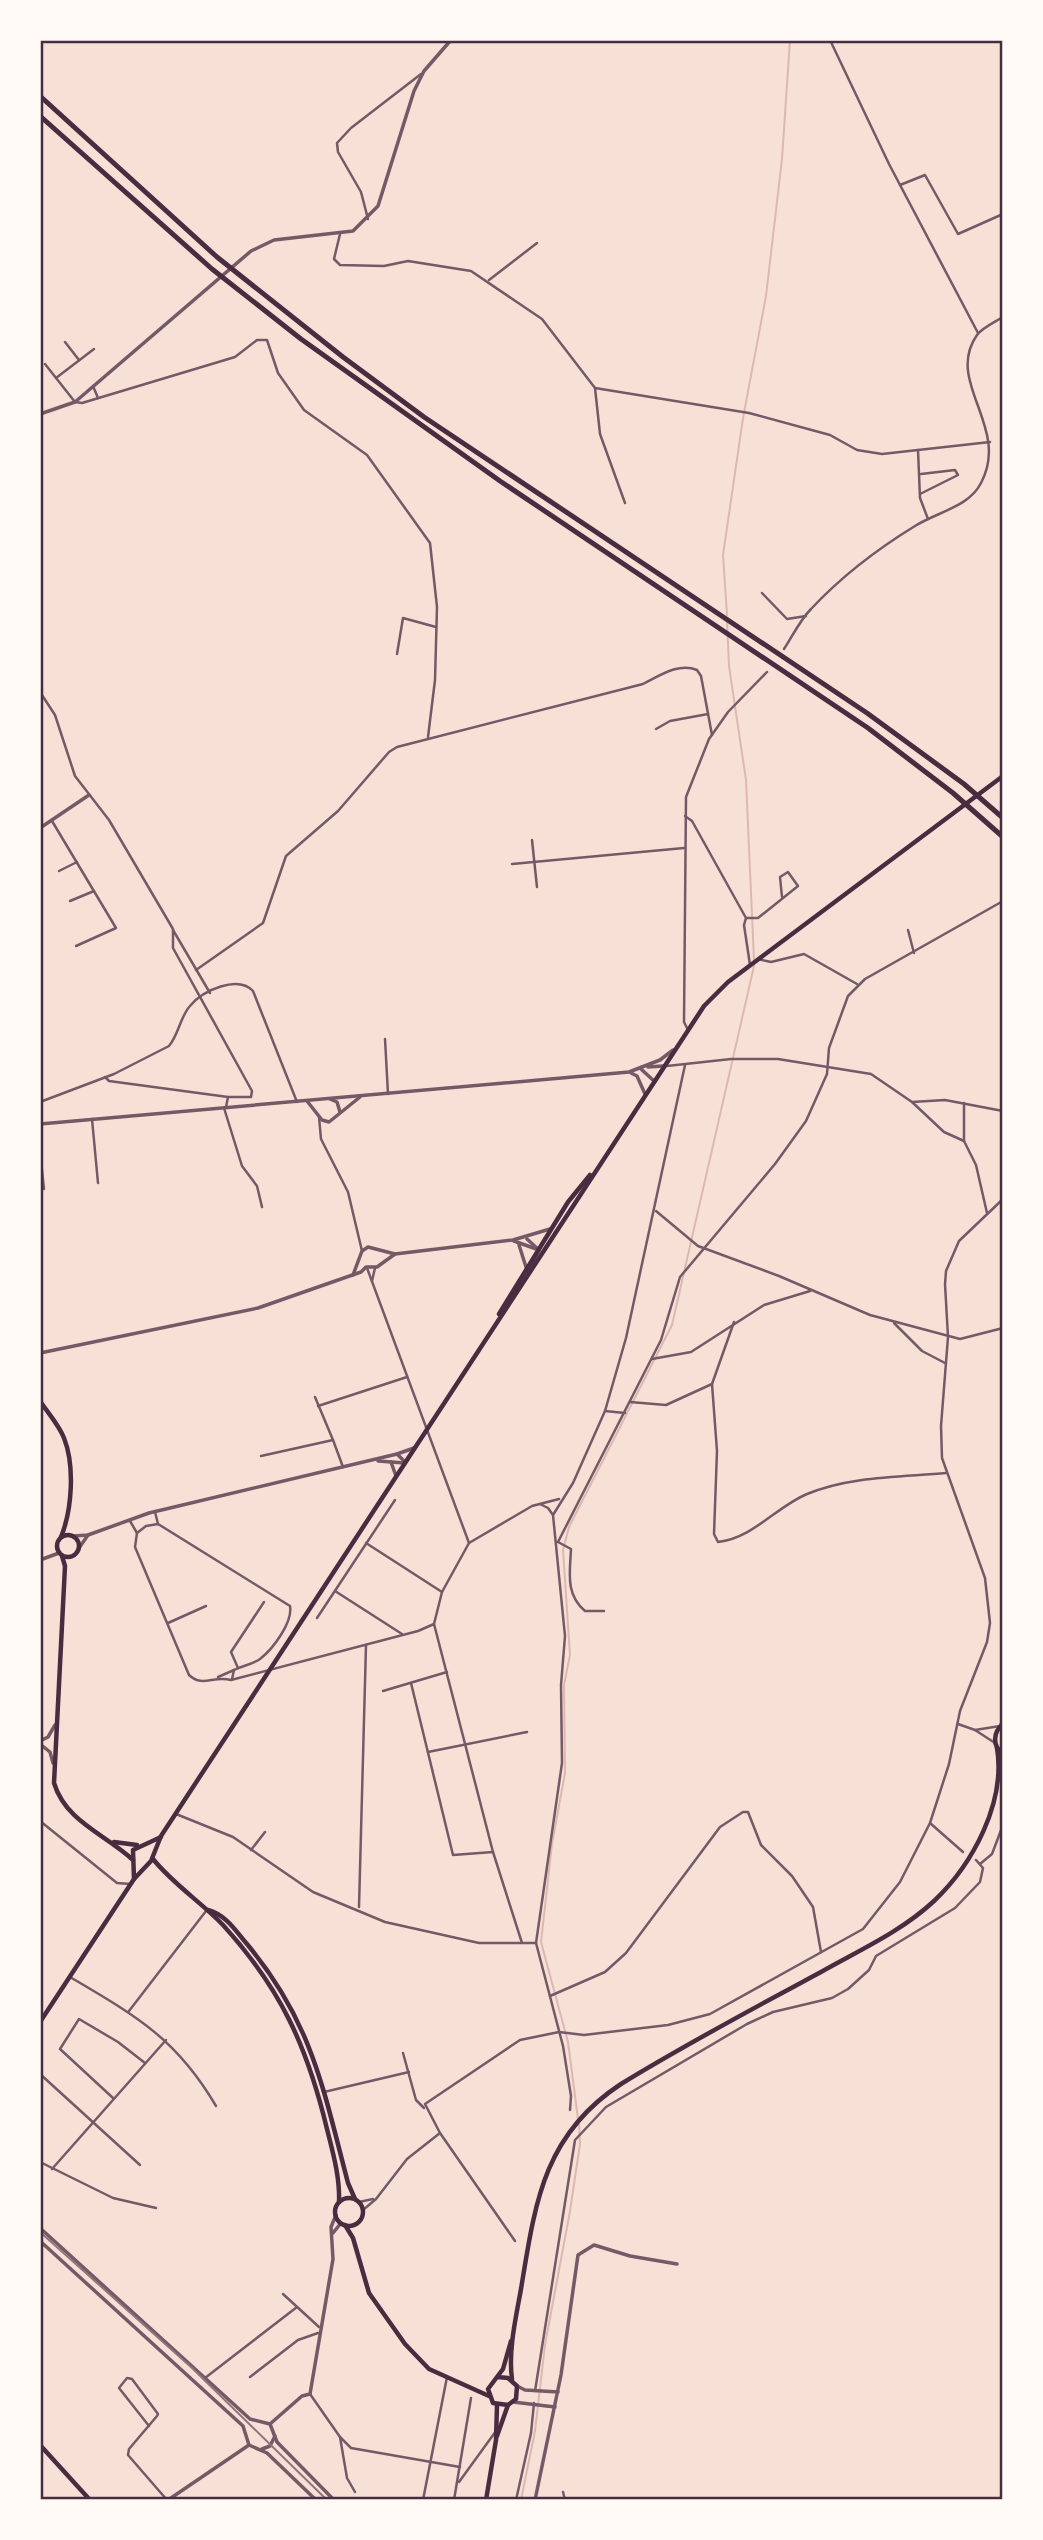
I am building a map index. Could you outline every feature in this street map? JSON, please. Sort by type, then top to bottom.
[{"type":"highway","points":[[40,96],[217,257],[343,357],[424,417],[867,713],[964,784],[1003,818]]},
{"type":"highway","points":[[40,116],[212,270],[301,339],[500,481],[868,728],[953,793],[1003,837]]},
{"type":"main road","points":[[41,2021],[132,1881],[153,1857],[161,1836],[688,1030],[719,990],[750,965],[1003,776]]},
{"type":"main road","points":[[491,1330],[550,1229],[601,1162]]},
{"type":"main road","points":[[40,1401],[60,1430],[68,1451],[67,1523],[59,1552],[65,1566],[53,1763],[57,1794],[68,1812],[114,1842],[134,1861],[160,1868]]},
{"type":"main road","points":[[65,1566],[79,1548],[67,1523]]},
{"type":"main road","points":[[61,1537],[73,1536]]},
{"type":"main road","points":[[59,1552],[71,1557]]},
{"type":"main road","points":[[998,1784],[996,1745],[1002,1724]]},
{"type":"main road","points":[[996,1745],[1003,1754]]},
{"type":"main road","points":[[477,2389],[489,2385],[504,2367],[513,2334],[541,2187],[554,2154],[578,2120],[603,2096],[631,2077],[889,1934],[925,1909],[966,1863],[984,1827],[998,1784],[1003,1777]]},
{"type":"main road","points":[[132,1881],[132,1853],[140,1845],[161,1836]]},
{"type":"main road","points":[[114,1842],[148,1846],[160,1868],[207,1910],[256,1965],[300,2039],[317,2089],[340,2185],[336,2215],[353,2238],[369,2293],[405,2344],[429,2368],[477,2389],[497,2405],[496,2440],[486,2500]]},
{"type":"main road","points":[[207,1910],[223,1916],[280,1989],[310,2046],[348,2183],[363,2210],[353,2238]]},
{"type":"main road","points":[[339,2202],[347,2198],[357,2201]]},
{"type":"main road","points":[[343,2224],[358,2222]]},
{"type":"main road","points":[[496,2440],[517,2386],[512,2379],[513,2334]]},
{"type":"main road","points":[[498,2377],[512,2379]]},
{"type":"main road","points":[[489,2385],[489,2396]]},
{"type":"main road","points":[[497,2405],[510,2404]]},
{"type":"main road","points":[[40,2445],[90,2500]]},
{"type":"street","points":[[368,219],[353,174],[338,152],[337,143],[351,128],[424,71],[451,40]]},
{"type":"street","points":[[830,40],[900,186],[978,333]]},
{"type":"street","points":[[75,402],[241,258],[274,240],[340,234],[353,231],[368,219],[378,206],[414,90],[424,71]]},
{"type":"street","points":[[900,186],[925,175],[958,234],[1003,214]]},
{"type":"street","points":[[340,234],[334,259],[340,265],[384,266],[408,261],[471,271],[489,280],[542,319],[595,388],[600,434],[625,503]]},
{"type":"street","points":[[489,280],[537,243]]},
{"type":"street","points":[[784,649],[806,616],[843,580],[928,519],[972,497],[982,482],[990,442],[973,395],[967,355],[978,333],[1003,317]]},
{"type":"street","points":[[40,414],[235,357],[257,340],[267,340],[278,373],[304,410],[367,455],[426,534],[432,554],[436,627],[435,680],[428,737]]},
{"type":"street","points":[[65,342],[79,360]]},
{"type":"street","points":[[57,379],[94,349]]},
{"type":"street","points":[[45,364],[75,402]]},
{"type":"street","points":[[93,386],[98,398]]},
{"type":"street","points":[[595,388],[748,413],[830,435],[857,450],[882,454],[990,442]]},
{"type":"street","points":[[918,450],[920,494],[928,519]]},
{"type":"street","points":[[920,494],[958,475],[955,470],[921,474]]},
{"type":"street","points":[[762,593],[787,619],[806,616]]},
{"type":"street","points":[[397,654],[403,618],[436,627]]},
{"type":"street","points":[[196,970],[263,923],[286,856],[338,811],[389,752],[428,737],[643,684],[668,671],[686,667],[697,670],[701,676],[712,735]]},
{"type":"street","points":[[688,1030],[684,1022],[686,797],[712,735],[728,712],[767,672]]},
{"type":"street","points":[[40,692],[55,715],[75,776],[109,820],[210,993]]},
{"type":"street","points":[[656,729],[670,721],[708,714]]},
{"type":"street","points":[[40,828],[89,795]]},
{"type":"street","points":[[684,816],[692,821],[746,918],[744,925],[750,965]]},
{"type":"street","points":[[51,820],[116,928],[76,946]]},
{"type":"street","points":[[532,840],[537,887]]},
{"type":"street","points":[[512,864],[684,848]]},
{"type":"street","points":[[59,871],[77,862]]},
{"type":"street","points":[[746,918],[758,918],[798,886],[788,872],[780,877],[782,897]]},
{"type":"street","points":[[70,901],[94,891]]},
{"type":"street","points":[[557,1543],[661,1340],[680,1276],[788,1147],[813,1107],[827,1068],[829,1048],[841,1015],[857,984],[1003,901]]},
{"type":"street","points":[[105,1077],[109,1080],[228,1097],[251,1097],[252,1091],[173,948],[173,929]]},
{"type":"street","points":[[908,930],[914,953]]},
{"type":"street","points":[[758,959],[771,962],[804,954],[857,984]]},
{"type":"street","points":[[40,1102],[105,1077],[169,1046],[189,1006],[210,993],[237,982],[247,984],[253,991],[297,1101]]},
{"type":"street","points":[[384,1039],[387,1094]]},
{"type":"street","points":[[40,1124],[629,1072],[646,1067],[674,1049]]},
{"type":"street","points":[[646,1067],[772,1058],[871,1074],[912,1102],[944,1132],[964,1141]]},
{"type":"street","points":[[552,1515],[573,1483],[605,1411],[626,1338],[685,1065]]},
{"type":"street","points":[[641,1069],[654,1081]]},
{"type":"street","points":[[629,1072],[654,1081]]},
{"type":"street","points":[[637,1076],[645,1095]]},
{"type":"street","points":[[306,1101],[326,1122],[333,1121],[340,1112],[362,1096]]},
{"type":"street","points":[[228,1097],[225,1108],[242,1166],[257,1186],[262,1207]]},
{"type":"street","points":[[328,1099],[339,1105],[340,1112]]},
{"type":"street","points":[[328,1099],[320,1103],[321,1139],[348,1192],[362,1251],[354,1275]]},
{"type":"street","points":[[912,1102],[964,1103],[1003,1111]]},
{"type":"street","points":[[964,1103],[964,1141],[976,1165],[987,1213]]},
{"type":"street","points":[[92,1119],[98,1183]]},
{"type":"street","points":[[40,1152],[44,1189]]},
{"type":"street","points":[[425,2109],[431,2100],[512,2045],[559,2032],[584,2035],[692,2021],[821,1954],[863,1929],[900,1882],[930,1823],[949,1764],[957,1724],[988,1642],[989,1613],[985,1578],[942,1458],[941,1426],[947,1337],[946,1271],[959,1241],[1003,1199]]},
{"type":"street","points":[[655,1210],[702,1248],[894,1323],[960,1339],[1003,1328]]},
{"type":"street","points":[[362,1251],[371,1246],[395,1254],[513,1240],[550,1229]]},
{"type":"street","points":[[525,1238],[538,1250]]},
{"type":"street","points":[[513,1240],[538,1250],[547,1247]]},
{"type":"street","points":[[518,1243],[526,1267]]},
{"type":"street","points":[[381,1250],[382,1263]]},
{"type":"street","points":[[520,1287],[538,1250]]},
{"type":"street","points":[[366,1267],[374,1268],[395,1254]]},
{"type":"street","points":[[361,1260],[367,1275]]},
{"type":"street","points":[[40,1353],[258,1308],[354,1275],[366,1267]]},
{"type":"street","points":[[372,1281],[374,1268]]},
{"type":"street","points":[[361,1272],[372,1281],[469,1543]]},
{"type":"street","points":[[652,1359],[691,1352],[764,1305],[812,1291]]},
{"type":"street","points":[[734,1322],[712,1384],[717,1451],[714,1534],[718,1542],[740,1537],[790,1502],[823,1488],[851,1482],[946,1473]]},
{"type":"street","points":[[894,1323],[922,1351],[944,1363]]},
{"type":"street","points":[[318,1406],[407,1377]]},
{"type":"street","points":[[630,1402],[666,1405],[712,1384]]},
{"type":"street","points":[[314,1397],[344,1468]]},
{"type":"street","points":[[605,1411],[625,1413]]},
{"type":"street","points":[[261,1456],[333,1440]]},
{"type":"street","points":[[73,1536],[88,1535],[155,1512],[376,1461],[414,1448]]},
{"type":"street","points":[[397,1454],[405,1462]]},
{"type":"street","points":[[376,1461],[405,1462]]},
{"type":"street","points":[[391,1462],[395,1478]]},
{"type":"street","points":[[522,1943],[493,1852],[434,1624],[442,1592],[469,1543],[538,1504],[561,1499]]},
{"type":"street","points":[[317,1618],[395,1500]]},
{"type":"street","points":[[538,1504],[548,1508],[552,1515],[565,1636],[561,1685],[562,1763],[536,1943],[569,2080],[570,2110]]},
{"type":"street","points":[[155,1512],[158,1524]]},
{"type":"street","points":[[129,1519],[137,1533],[135,1547],[189,1675],[203,1682],[259,1660],[267,1652],[290,1618],[290,1606],[158,1524],[146,1526],[137,1533]]},
{"type":"street","points":[[79,1548],[88,1535]]},
{"type":"street","points":[[557,1543],[571,1549],[569,1581],[576,1600],[585,1611],[604,1611]]},
{"type":"street","points":[[366,1544],[442,1592]]},
{"type":"street","points":[[40,1560],[59,1552]]},
{"type":"street","points":[[342,1559],[351,1566]]},
{"type":"street","points":[[335,1591],[402,1634]]},
{"type":"street","points":[[232,1680],[236,1669],[230,1652],[264,1602]]},
{"type":"street","points":[[167,1623],[206,1606]]},
{"type":"street","points":[[218,1676],[232,1680],[434,1624]]},
{"type":"street","points":[[359,1909],[366,1645]]},
{"type":"street","points":[[383,1691],[447,1672]]},
{"type":"street","points":[[411,1683],[453,1855],[493,1852]]},
{"type":"street","points":[[957,1724],[975,1730],[996,1745]]},
{"type":"street","points":[[975,1730],[1002,1724]]},
{"type":"street","points":[[53,1763],[50,1752],[40,1742],[48,1737],[55,1725]]},
{"type":"street","points":[[428,1752],[466,1742],[527,1732]]},
{"type":"street","points":[[550,1996],[606,1972],[626,1953],[720,1828],[743,1812],[748,1812],[761,1844],[807,1896],[816,1916],[821,1954]]},
{"type":"street","points":[[176,1814],[233,1837],[313,1892],[385,1922],[479,1942],[536,1943]]},
{"type":"street","points":[[40,1821],[117,1882],[132,1881]]},
{"type":"street","points":[[930,1823],[963,1852]]},
{"type":"street","points":[[980,1864],[992,1854],[1003,1825]]},
{"type":"street","points":[[251,1850],[265,1832]]},
{"type":"street","points":[[535,2391],[542,2329],[567,2204],[575,2140],[614,2101],[747,2024],[773,2012],[832,1998],[848,1989],[869,1970],[876,1956],[940,1920],[968,1896],[980,1882],[983,1868],[976,1860]]},
{"type":"street","points":[[129,2011],[207,1910]]},
{"type":"street","points":[[70,1977],[129,2011],[166,2040],[192,2068],[216,2106]]},
{"type":"street","points":[[113,2098],[60,2049],[79,2019],[118,2042],[145,2063]]},
{"type":"street","points":[[52,2169],[166,2040]]},
{"type":"street","points":[[404,2053],[416,2100],[425,2109],[515,2241]]},
{"type":"street","points":[[324,2092],[409,2072]]},
{"type":"street","points":[[40,2074],[140,2165]]},
{"type":"street","points":[[363,2210],[376,2199],[408,2159],[440,2133]]},
{"type":"street","points":[[40,2162],[113,2198],[156,2208]]},
{"type":"street","points":[[357,2201],[376,2199]]},
{"type":"street","points":[[336,2215],[331,2234],[333,2259],[319,2326],[310,2394],[340,2437],[351,2448],[460,2467]]},
{"type":"street","points":[[331,2234],[343,2224]]},
{"type":"street","points":[[40,2228],[250,2419],[271,2424]]},
{"type":"street","points":[[40,2241],[243,2426],[249,2445]]},
{"type":"street","points":[[535,2500],[558,2392],[578,2255],[594,2245],[630,2256],[677,2264]]},
{"type":"street","points":[[283,2294],[319,2326]]},
{"type":"street","points":[[205,2378],[297,2307]]},
{"type":"street","points":[[250,2377],[299,2340],[318,2333]]},
{"type":"street","points":[[423,2500],[447,2377]]},
{"type":"street","points":[[149,2426],[119,2388],[127,2378],[132,2379],[158,2412],[149,2426],[129,2449],[128,2455],[167,2500],[249,2445]]},
{"type":"street","points":[[517,2386],[535,2391],[558,2392]]},
{"type":"street","points":[[271,2424],[302,2396],[310,2394]]},
{"type":"street","points":[[454,2500],[471,2398]]},
{"type":"street","points":[[510,2404],[534,2403],[555,2407]]},
{"type":"street","points":[[516,2500],[531,2433],[534,2403]]},
{"type":"street","points":[[245,2433],[249,2424],[257,2420]]},
{"type":"street","points":[[271,2424],[284,2451],[334,2500]]},
{"type":"street","points":[[457,2485],[496,2431]]},
{"type":"street","points":[[260,2449],[270,2446],[275,2436]]},
{"type":"street","points":[[340,2437],[346,2478],[355,2492]]},
{"type":"street","points":[[249,2445],[260,2449],[316,2500]]},
{"type":"street","points":[[563,2492],[565,2500]]},
{"type":"waterway","points":[[727,615],[723,555],[743,418],[766,296],[782,159],[790,40]]},
{"type":"waterway","points":[[727,621],[729,666],[746,780],[754,960]]},
{"type":"waterway","points":[[578,2119],[568,2042],[541,1942],[552,1844],[565,1773],[564,1685],[570,1655],[563,1550],[569,1527],[672,1325],[754,966]]},
{"type":"waterway","points":[[521,2500],[535,2431],[545,2345],[570,2211],[580,2144],[579,2124]]},
{"type":"tram line","points":[[40,2232],[192,2368],[327,2500]]}]
